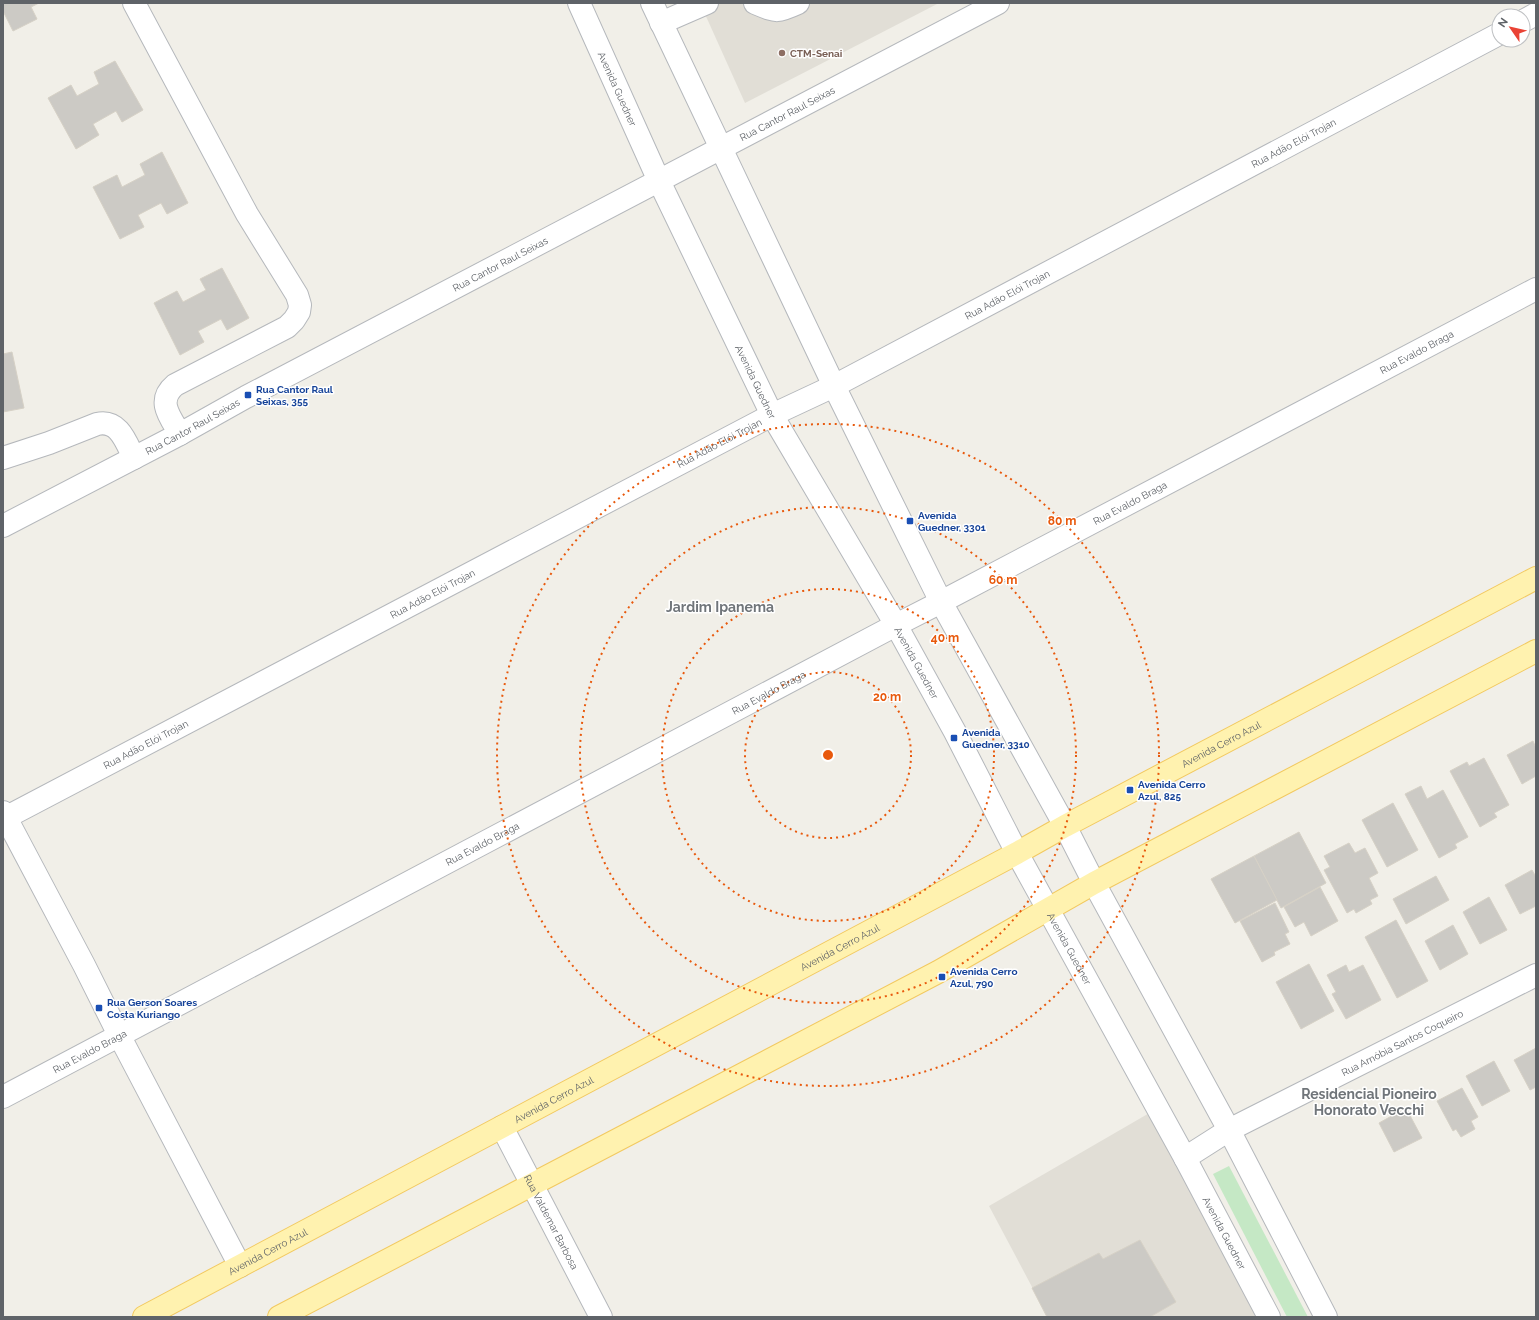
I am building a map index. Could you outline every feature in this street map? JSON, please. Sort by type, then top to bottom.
[{"type":"main road","name":"Avenida Cerro Azul","points":[[144,1317],[1017,853],[1065,826],[1536,578]]},
{"type":"main road","points":[[279,1317],[938,972],[1094,883],[1536,651]]},
{"type":"street","points":[[134,3],[247,214],[291,285],[300,305],[299,312],[287,327],[169,390],[165,403],[167,412],[180,434]]},
{"type":"street","name":"Avenida Guedner","points":[[579,3],[659,181],[772,415],[896,625],[955,732],[1017,853],[1049,908],[1185,1158],[1269,1317]]},
{"type":"street","points":[[652,3],[720,149],[834,386],[941,602],[1065,826],[1094,883],[1230,1130],[1326,1317]]},
{"type":"street","points":[[661,23],[707,3]]},
{"type":"street","points":[[755,3],[774,11],[784,9],[798,3]]},
{"type":"street","name":"Rua Cantor Raul Seixas","points":[[3,526],[998,3]]},
{"type":"street","name":"Rua Adão Elói Trojan","points":[[4,816],[772,415],[834,386],[1491,38]]},
{"type":"street","name":"Rua Evaldo Braga","points":[[3,1097],[1536,289]]},
{"type":"street","points":[[3,458],[49,443],[104,422],[112,424],[118,428],[134,458]]},
{"type":"street","points":[[4,816],[84,964],[119,1035],[240,1266]]},
{"type":"street","name":"Rua Arnóbia Santos Coqueiro","points":[[1185,1158],[1230,1130],[1536,975]]},
{"type":"street","name":"Rua Valdemar Barbosa","points":[[502,1127],[601,1317]]},
{"type":"shaded area","name":"CTM-Senai","points":[[700,3],[939,3],[745,103]]},
{"type":"shaded area","points":[[1158,1108],[1269,1317],[1048,1317],[989,1206]]},
{"type":"green space","points":[[1229,1166],[1308,1317],[1287,1317],[1213,1174]]},
{"type":"building","points":[[3,3],[39,3],[31,7],[37,19],[13,31],[3,11]]},
{"type":"building","points":[[115,61],[143,110],[122,122],[116,111],[93,124],[99,135],[76,149],[48,98],[71,85],[77,96],[99,84],[94,72]]},
{"type":"building","points":[[162,152],[188,203],[167,214],[161,203],[138,215],[144,227],[120,239],[93,187],[117,175],[122,187],[145,175],[140,164]]},
{"type":"building","points":[[222,268],[249,318],[227,330],[221,319],[198,331],[204,342],[180,355],[154,303],[177,291],[183,302],[206,290],[200,279]]},
{"type":"building","points":[[12,352],[24,408],[3,412],[3,354]]},
{"type":"building","points":[[1533,741],[1536,748],[1536,776],[1522,784],[1507,755]]},
{"type":"building","points":[[1484,758],[1509,805],[1494,813],[1497,817],[1480,827],[1450,771],[1467,762],[1469,766]]},
{"type":"building","points":[[1421,786],[1427,799],[1443,790],[1468,837],[1455,844],[1457,848],[1439,858],[1405,794]]},
{"type":"building","points":[[1393,803],[1418,850],[1387,867],[1362,820]]},
{"type":"building","points":[[1299,832],[1326,883],[1281,908],[1254,856]]},
{"type":"building","points":[[1349,843],[1355,853],[1365,848],[1378,873],[1369,878],[1378,896],[1370,900],[1372,904],[1356,913],[1354,909],[1347,913],[1324,870],[1330,867],[1324,856]]},
{"type":"building","points":[[1254,856],[1277,900],[1235,923],[1211,879]]},
{"type":"building","points":[[1532,870],[1536,877],[1536,906],[1520,914],[1505,885]]},
{"type":"building","points":[[1436,876],[1449,900],[1406,924],[1393,899]]},
{"type":"building","points":[[1320,887],[1338,921],[1311,936],[1304,922],[1295,927],[1284,907]]},
{"type":"building","points":[[1489,897],[1507,930],[1480,944],[1463,912]]},
{"type":"building","points":[[1275,903],[1289,932],[1285,934],[1290,944],[1274,952],[1275,955],[1262,962],[1240,921]]},
{"type":"building","points":[[1396,920],[1428,981],[1397,998],[1365,937]]},
{"type":"building","points":[[1453,925],[1468,954],[1440,970],[1425,941]]},
{"type":"building","points":[[1309,964],[1334,1011],[1301,1029],[1276,982]]},
{"type":"building","points":[[1346,965],[1349,972],[1363,965],[1381,1000],[1346,1019],[1332,994],[1336,992],[1327,975]]},
{"type":"building","points":[[1536,1048],[1536,1087],[1530,1090],[1514,1060]]},
{"type":"building","points":[[1494,1061],[1510,1091],[1482,1106],[1466,1076]]},
{"type":"building","points":[[1462,1088],[1478,1117],[1471,1121],[1475,1129],[1461,1137],[1456,1129],[1453,1131],[1437,1101]]},
{"type":"building","points":[[1406,1108],[1422,1138],[1394,1152],[1379,1123]]},
{"type":"building","points":[[1140,1240],[1176,1302],[1150,1317],[1047,1317],[1032,1288],[1099,1253],[1103,1259]]},
{"type":"place","name":"CTM-Senai","points":[[782,53]]},
{"type":"place","name":"Rua Cantor Raul Seixas, 355","points":[[248,395]]},
{"type":"place","name":"Avenida Guedner, 3301","points":[[910,521]]},
{"type":"place","name":"Avenida Guedner, 3310","points":[[954,738]]},
{"type":"place","name":"Avenida Cerro Azul, 825","points":[[1130,790]]},
{"type":"place","name":"Avenida Cerro Azul, 790","points":[[942,977]]},
{"type":"place","name":"Rua Gerson Soares Costa Kuriango","points":[[99,1008]]},
{"type":"district","name":"Jardim Ipanema","points":[[720,607]]},
{"type":"district","name":"Residencial Pioneiro Honorato Vecchi","points":[[1369,1102]]}]
